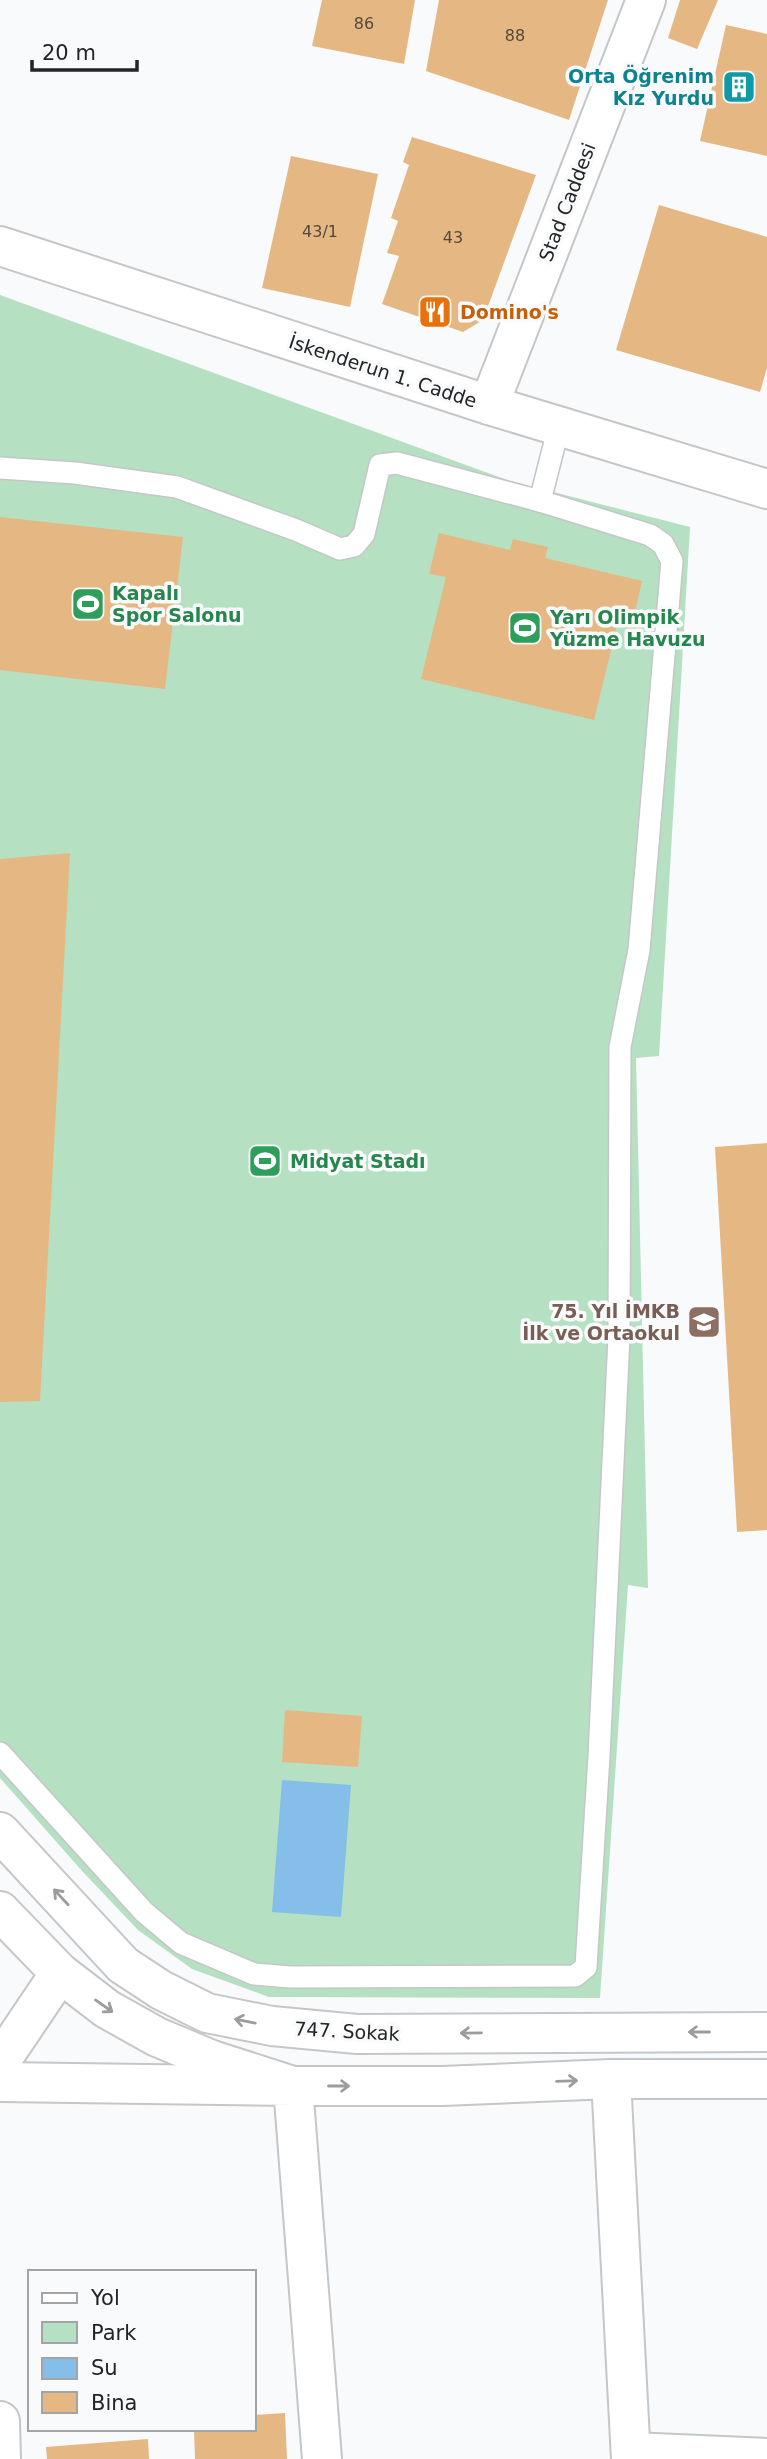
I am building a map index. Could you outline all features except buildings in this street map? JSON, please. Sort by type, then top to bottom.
[{"type":"street","name":"Stad Caddesi","points":[[489,405],[646,0]]},
{"type":"street","name":"İskenderun 1. Cadde","points":[[0,246],[489,405],[767,489]]},
{"type":"street","name":"747. Sokak","points":[[0,1832],[123,1965],[161,1990],[207,2013],[272,2026],[357,2034],[767,2032]]},
{"type":"street","points":[[0,1911],[60,1973],[107,2009],[157,2037],[212,2060],[293,2086]]},
{"type":"street","points":[[0,2062],[60,1973]]},
{"type":"street","points":[[611,2079],[631,2455],[767,2458]]},
{"type":"street","points":[[0,2082],[442,2086],[611,2079],[767,2079]]},
{"type":"street","points":[[293,2086],[322,2459]]},
{"type":"street","points":[[0,2421],[1,2459]]},
{"type":"lane","points":[[540,501],[559,426]]},
{"type":"lane","points":[[0,468],[75,473],[177,487],[296,530],[340,549],[354,546],[364,534],[380,465],[397,463],[540,501],[650,535],[663,544],[672,561],[639,950],[620,1047],[619,1337],[586,1967],[575,1976],[254,1974],[181,1943],[144,1912],[0,1753]]},
{"type":"green space","points":[[0,295],[510,481],[690,527],[659,1056],[636,1058],[648,1588],[628,1585],[600,1998],[269,1997],[192,1969],[138,1930],[0,1778]]},
{"type":"water","points":[[282,1780],[351,1785],[341,1917],[272,1912]]},
{"type":"place","name":"Orta Öğrenim Kız Yurdu","points":[[739,87]]},
{"type":"place","name":"Domino's","points":[[435,312]]},
{"type":"place","name":"Kapalı Spor Salonu","points":[[88,604]]},
{"type":"place","name":"Yarı Olimpik Yüzme Havuzu","points":[[525,628]]},
{"type":"place","name":"Midyat Stadı","points":[[265,1161]]},
{"type":"place","name":"75. Yıl İMKB İlk ve Ortaokul","points":[[704,1322]]}]
